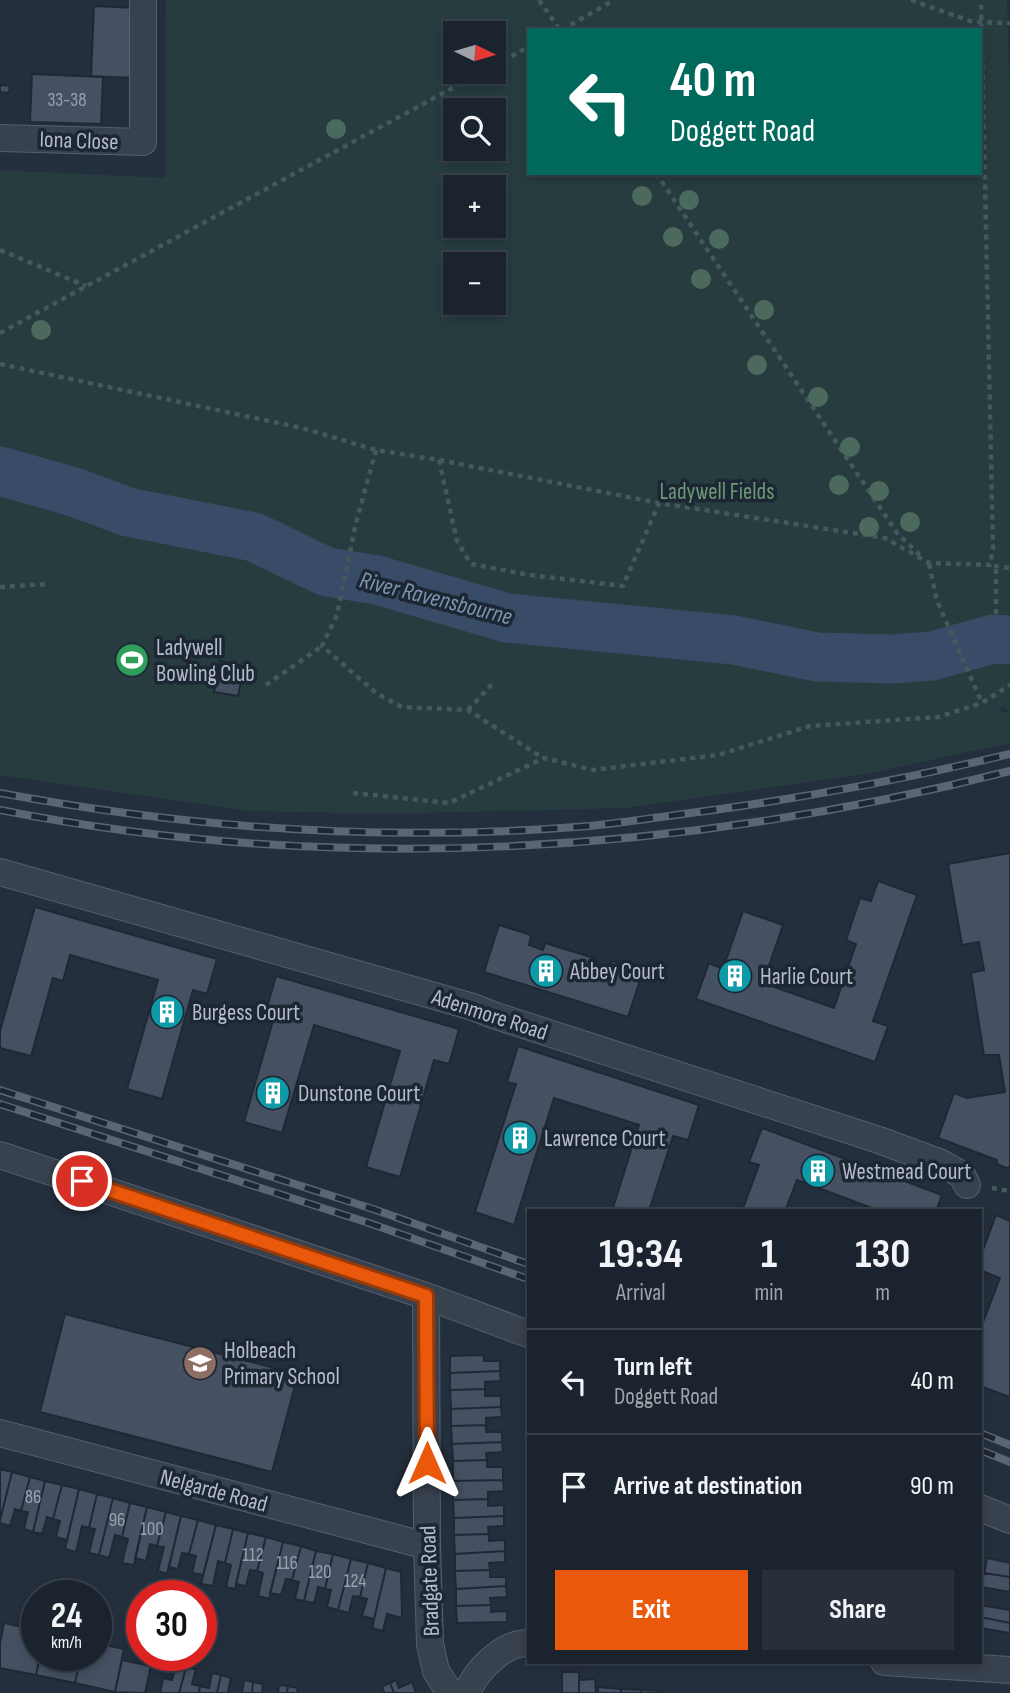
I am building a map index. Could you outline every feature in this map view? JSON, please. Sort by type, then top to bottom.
[{"type":"street","name":"Iona Close","points":[[0,138],[143,142],[142,0]]},
{"type":"street","name":"Adenmore Road","points":[[0,872],[473,1007],[879,1140],[941,1163],[962,1175],[967,1185]]},
{"type":"street","points":[[0,1155],[426,1296],[527,1334]]},
{"type":"street","name":"Bradgate Road","points":[[426,1296],[430,1644],[436,1671],[450,1693]]},
{"type":"street","name":"Nelgarde Road","points":[[0,1433],[427,1546]]},
{"type":"street","points":[[982,1509],[1010,1520]]},
{"type":"street","points":[[467,1693],[470,1685],[492,1659],[508,1648],[527,1643]]},
{"type":"street","points":[[916,1664],[1010,1670]]},
{"type":"path","points":[[539,0],[560,28]]},
{"type":"path","points":[[565,28],[614,0]]},
{"type":"path","points":[[911,0],[974,22],[1010,23]]},
{"type":"path","points":[[981,0],[981,28]]},
{"type":"path","points":[[506,59],[527,48]]},
{"type":"path","points":[[982,66],[996,614]]},
{"type":"path","points":[[0,333],[460,84]]},
{"type":"path","points":[[657,175],[897,533],[929,564],[937,601],[982,703]]},
{"type":"path","points":[[0,250],[88,286]]},
{"type":"path","points":[[0,364],[302,428],[376,450],[659,503],[884,538],[929,564],[993,565],[1010,568]]},
{"type":"path","points":[[266,685],[322,646],[337,615],[356,523],[376,450]]},
{"type":"path","points":[[439,460],[457,541],[471,564],[530,575],[623,586],[659,503]]},
{"type":"path","points":[[0,587],[48,584]]},
{"type":"path","points":[[322,646],[376,693],[402,707],[468,710],[544,758],[593,770],[718,755],[810,726],[937,717],[982,703],[1010,685]]},
{"type":"path","points":[[468,710],[493,683]]},
{"type":"path","points":[[353,793],[449,803],[544,758]]},
{"type":"green space","name":"Ladywell Fields","points":[[166,0],[1007,0],[1010,104],[1010,713],[1003,706],[999,710],[1010,714],[1010,743],[865,774],[625,808],[383,814],[249,811],[0,775],[0,170],[165,178]]},
{"type":"building","points":[[94,6],[136,8],[133,78],[91,76]]},
{"type":"building","points":[[32,74],[103,77],[101,124],[30,122]]},
{"type":"building","points":[[0,85],[10,86],[9,93],[0,92]]},
{"type":"building","points":[[220,661],[244,666],[238,696],[214,692]]},
{"type":"building","points":[[1010,853],[1010,1167],[1006,1168],[997,1164],[997,1160],[938,1138],[954,1093],[967,1098],[1005,1092],[999,1055],[984,1055],[971,973],[984,970],[979,942],[962,945],[948,864]]},
{"type":"building","name":"Harlie Court","points":[[878,881],[917,895],[873,1021],[888,1026],[875,1062],[696,999],[709,963],[723,969],[743,911],[783,925],[763,983],[834,1008],[856,944],[846,940],[860,898],[871,901]]},
{"type":"building","name":"Burgess Court","points":[[35,907],[217,959],[207,994],[193,990],[162,1099],[127,1089],[158,980],[70,955],[63,981],[53,978],[31,1056],[0,1048],[0,1031]]},
{"type":"building","name":"Abbey Court","points":[[499,925],[531,935],[529,945],[543,950],[545,943],[597,959],[595,968],[608,972],[612,961],[643,971],[628,1017],[484,972]]},
{"type":"building","name":"Dunstone Court","points":[[276,976],[459,1029],[449,1064],[434,1060],[400,1177],[366,1167],[400,1051],[314,1025],[282,1133],[244,1122],[275,1014],[266,1011]]},
{"type":"building","name":"Lawrence Court","points":[[518,1046],[699,1105],[688,1140],[673,1136],[650,1209],[613,1209],[639,1125],[554,1098],[514,1225],[475,1212],[516,1084],[507,1082]]},
{"type":"building","name":"Westmead Court","points":[[762,1128],[942,1195],[937,1209],[875,1209],[797,1180],[786,1209],[743,1209],[759,1165],[749,1162]]},
{"type":"building","points":[[996,1215],[1010,1221],[1010,1397],[982,1387],[982,1325],[1000,1278],[982,1271],[982,1253]]},
{"type":"building","points":[[65,1314],[298,1374],[272,1472],[40,1412]]},
{"type":"building","points":[[484,1355],[484,1361],[500,1361],[500,1371],[450,1373],[450,1356]]},
{"type":"building","points":[[500,1371],[501,1381],[485,1382],[485,1389],[450,1390],[450,1373]]},
{"type":"building","points":[[485,1389],[485,1396],[501,1396],[501,1407],[451,1409],[450,1390]]},
{"type":"building","points":[[501,1407],[502,1417],[486,1418],[486,1425],[451,1426],[451,1409]]},
{"type":"building","points":[[486,1425],[486,1432],[502,1432],[502,1442],[452,1444],[451,1426]]},
{"type":"building","points":[[502,1442],[503,1452],[486,1453],[487,1460],[453,1461],[452,1444]]},
{"type":"building","points":[[487,1460],[487,1467],[503,1467],[503,1480],[453,1481],[453,1461]]},
{"type":"building","points":[[0,1469],[12,1472],[0,1521]]},
{"type":"building","points":[[12,1472],[30,1477],[21,1511],[15,1509],[10,1526],[0,1521]]},
{"type":"building","points":[[30,1477],[45,1481],[33,1532],[24,1529],[28,1512],[21,1511]]},
{"type":"building","points":[[503,1480],[504,1491],[488,1492],[488,1499],[453,1500],[453,1481]]},
{"type":"building","points":[[45,1481],[62,1485],[53,1519],[47,1517],[42,1534],[33,1532]]},
{"type":"building","points":[[62,1485],[79,1489],[67,1540],[56,1537],[60,1521],[53,1519]]},
{"type":"building","points":[[79,1489],[97,1494],[89,1528],[82,1526],[76,1552],[65,1549]]},
{"type":"building","points":[[97,1494],[113,1498],[99,1555],[89,1553],[95,1529],[89,1528]]},
{"type":"building","points":[[113,1498],[130,1503],[122,1537],[115,1535],[109,1558],[99,1555]]},
{"type":"building","points":[[488,1499],[488,1506],[504,1505],[504,1516],[454,1518],[453,1500]]},
{"type":"building","points":[[130,1503],[147,1507],[134,1565],[122,1563],[128,1539],[122,1537]]},
{"type":"building","points":[[147,1507],[166,1512],[157,1546],[150,1544],[146,1561],[135,1558]]},
{"type":"building","points":[[166,1512],[181,1516],[167,1574],[158,1571],[164,1547],[157,1546]]},
{"type":"building","points":[[181,1516],[198,1520],[189,1554],[182,1553],[178,1569],[169,1567]]},
{"type":"building","points":[[504,1516],[504,1526],[488,1527],[489,1534],[454,1535],[454,1518]]},
{"type":"building","points":[[198,1520],[216,1525],[203,1575],[192,1573],[196,1556],[189,1554]]},
{"type":"building","points":[[216,1525],[233,1529],[225,1563],[218,1561],[214,1580],[202,1580]]},
{"type":"building","points":[[233,1529],[248,1533],[235,1589],[226,1587],[231,1565],[225,1563]]},
{"type":"building","points":[[248,1533],[266,1537],[257,1571],[250,1570],[246,1586],[236,1584]]},
{"type":"building","points":[[489,1534],[489,1541],[505,1540],[505,1551],[455,1554],[454,1535]]},
{"type":"building","points":[[266,1537],[283,1542],[269,1599],[258,1596],[263,1573],[257,1571]]},
{"type":"building","points":[[283,1542],[301,1546],[292,1580],[286,1579],[281,1595],[270,1593]]},
{"type":"building","points":[[301,1546],[316,1551],[304,1601],[295,1599],[299,1582],[292,1580]]},
{"type":"building","points":[[316,1551],[333,1554],[325,1589],[318,1587],[314,1603],[304,1601]]},
{"type":"building","points":[[505,1551],[505,1562],[489,1563],[490,1570],[455,1571],[455,1554]]},
{"type":"building","points":[[333,1554],[351,1559],[338,1610],[327,1607],[331,1590],[325,1589]]},
{"type":"building","points":[[987,1558],[1010,1563],[1010,1577],[984,1573]]},
{"type":"building","points":[[351,1559],[368,1563],[360,1597],[353,1596],[349,1613],[338,1610]]},
{"type":"building","points":[[368,1563],[386,1568],[374,1619],[362,1616],[367,1599],[360,1597]]},
{"type":"building","points":[[386,1568],[401,1572],[402,1618],[387,1614],[383,1631],[372,1628]]},
{"type":"building","points":[[490,1570],[490,1577],[506,1577],[506,1586],[456,1589],[455,1571]]},
{"type":"building","points":[[984,1573],[1010,1577],[1010,1592],[982,1587]]},
{"type":"building","points":[[506,1586],[507,1597],[490,1598],[491,1605],[456,1606],[456,1589]]},
{"type":"building","points":[[491,1605],[491,1612],[507,1611],[507,1622],[457,1623],[456,1606]]},
{"type":"building","points":[[982,1605],[1010,1610],[1010,1623],[982,1617]]},
{"type":"building","points":[[982,1617],[1010,1623],[1010,1633],[982,1628]]},
{"type":"building","points":[[4,1623],[21,1627],[21,1671],[37,1671],[36,1675],[0,1668],[0,1643]]},
{"type":"building","points":[[112,1646],[124,1649],[115,1692],[75,1683],[78,1671],[112,1671]]},
{"type":"building","points":[[122,1660],[126,1661],[126,1671],[150,1671],[145,1693],[115,1692]]},
{"type":"building","points":[[37,1671],[78,1671],[75,1683],[36,1675]]},
{"type":"building","points":[[174,1671],[185,1671],[179,1693],[160,1693],[163,1678],[172,1680]]},
{"type":"building","points":[[185,1671],[195,1671],[192,1684],[200,1686],[199,1693],[179,1693]]},
{"type":"building","points":[[562,1672],[579,1672],[579,1693],[562,1693]]},
{"type":"building","points":[[212,1673],[221,1675],[217,1693],[199,1693],[200,1686],[209,1688]]},
{"type":"building","points":[[221,1675],[231,1678],[230,1693],[217,1693]]},
{"type":"building","points":[[595,1679],[596,1693],[579,1693],[579,1680]]},
{"type":"building","points":[[244,1680],[253,1682],[252,1693],[242,1693]]},
{"type":"building","points":[[396,1680],[399,1688],[412,1682],[416,1693],[394,1693],[390,1683]]},
{"type":"building","points":[[253,1682],[263,1684],[262,1693],[252,1693]]},
{"type":"building","points":[[390,1683],[394,1693],[384,1693],[382,1686]]},
{"type":"building","points":[[279,1685],[288,1686],[287,1693],[278,1693]]},
{"type":"building","points":[[288,1686],[298,1688],[297,1693],[287,1693]]},
{"type":"building","points":[[598,1687],[621,1689],[621,1693],[598,1693]]},
{"type":"building","points":[[621,1689],[641,1690],[641,1693],[621,1693]]},
{"type":"building","points":[[641,1690],[662,1691],[662,1693],[641,1693]]},
{"type":"waterway","name":"River Ravensbourne","points":[[0,471],[74,492],[128,512],[254,537],[327,572],[377,580],[507,618],[734,640],[817,657],[893,659],[932,656],[993,639],[1010,640]]},
{"type":"railway","points":[[0,793],[146,816],[293,829],[441,833],[515,831],[601,825],[806,796],[1010,754]]},
{"type":"railway","points":[[0,810],[126,831],[252,843],[380,849],[507,846],[634,837],[760,821],[886,799],[1010,771]]},
{"type":"railway","points":[[0,1090],[376,1210],[527,1264]]},
{"type":"railway","points":[[0,1104],[369,1223],[527,1279]]},
{"type":"railway","points":[[982,1434],[1010,1445]]},
{"type":"railway","points":[[982,1451],[1010,1462]]},
{"type":"place","name":"Ladywell Bowling Club","points":[[132,660]]},
{"type":"place","name":"Abbey Court","points":[[546,971]]},
{"type":"place","name":"Harlie Court","points":[[735,976]]},
{"type":"place","name":"Burgess Court","points":[[167,1012]]},
{"type":"place","name":"Dunstone Court","points":[[273,1093]]},
{"type":"place","name":"Lawrence Court","points":[[520,1138]]},
{"type":"place","name":"Westmead Court","points":[[818,1171]]},
{"type":"place","name":"Holbeach Primary School","points":[[200,1363]]},
{"type":"route","points":[[82,1181],[426,1296],[427,1463]]}]
